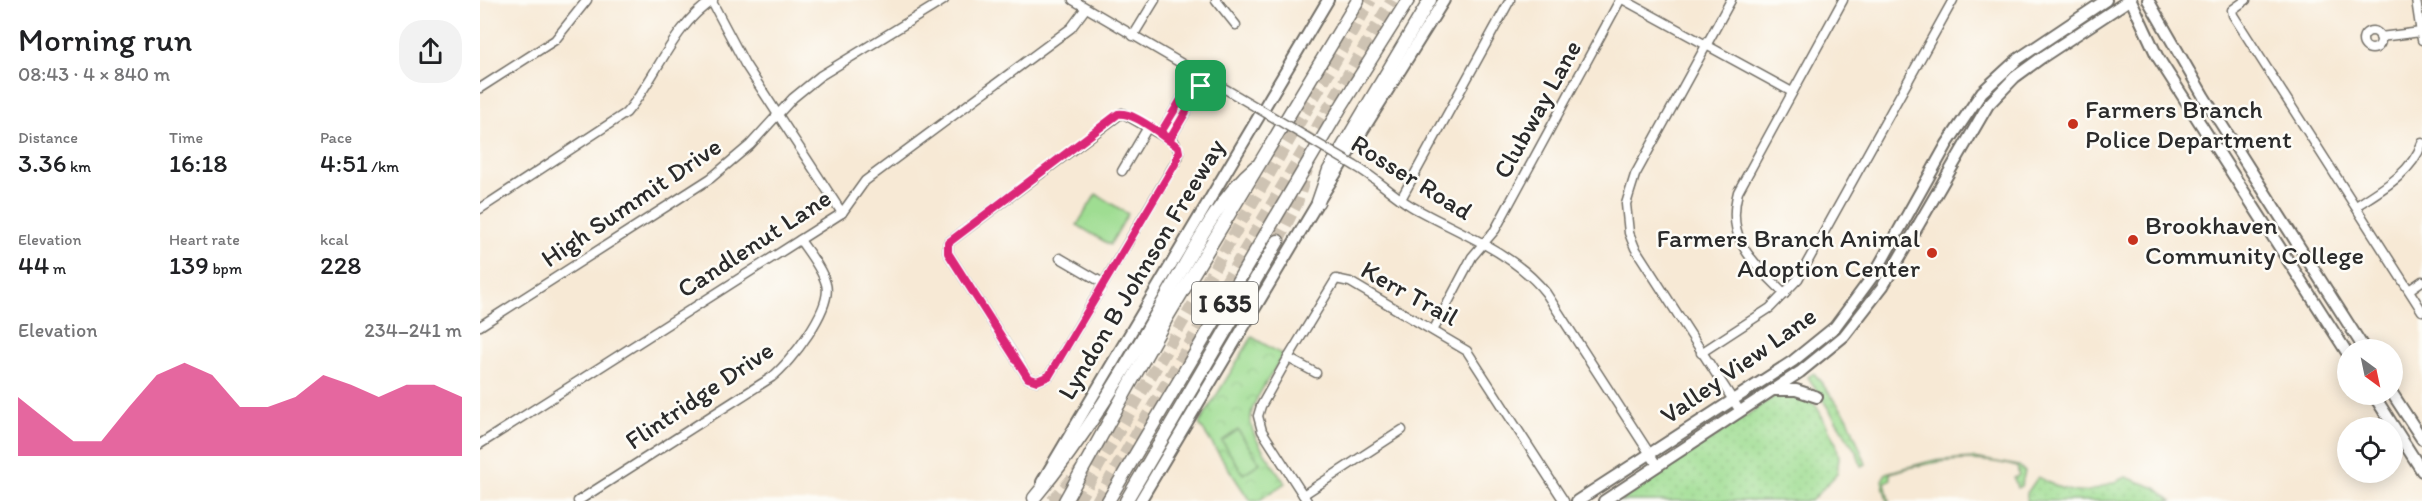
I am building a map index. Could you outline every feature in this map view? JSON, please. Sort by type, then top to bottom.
[{"type":"highway","name":"Lyndon B Johnson Freeway","points":[[1065,501],[1166,319],[1358,0]]},
{"type":"highway","name":"I 635","points":[[1108,501],[1342,105],[1408,0]]},
{"type":"highway","points":[[1318,202],[1329,170],[1430,0]]},
{"type":"highway","points":[[1033,499],[1102,404],[1206,231],[1241,179],[1263,161]]},
{"type":"highway","points":[[1126,501],[1278,241]]},
{"type":"main road","name":"Lyndon B Johnson Freeway","points":[[1033,499],[1063,444],[1328,0]]},
{"type":"main road","points":[[1140,501],[1318,202],[1444,0]]},
{"type":"main road","name":"Valley View Lane","points":[[1577,501],[1793,361],[1843,318],[1875,273],[1952,135],[1978,97],[2002,71],[2106,0]]},
{"type":"main road","points":[[2130,0],[2157,56],[2338,339]]},
{"type":"main road","name":"Valley View Lane","points":[[1604,501],[1812,363],[1858,321],[1888,279],[1988,105],[2015,77],[2130,0]]},
{"type":"main road","points":[[2148,0],[2205,98],[2358,339]]},
{"type":"main road","points":[[2034,47],[2041,58]]},
{"type":"main road","points":[[1978,97],[1988,105]]},
{"type":"main road","points":[[1918,198],[1929,205]]},
{"type":"main road","points":[[1773,390],[1796,390],[1816,397]]},
{"type":"main road","points":[[2380,405],[2422,471]]},
{"type":"main road","points":[[2400,405],[2422,440]]},
{"type":"street","points":[[480,88],[555,40],[587,0]]},
{"type":"street","points":[[480,209],[626,113],[637,101],[678,34],[698,11],[712,0],[745,64],[842,213]]},
{"type":"street","name":"High Summit Drive","points":[[480,326],[711,178],[750,146],[792,98],[820,76],[944,0]]},
{"type":"street","name":"Rosser Road","points":[[1073,0],[1355,166],[1401,199],[1521,267],[1538,283],[1657,465]]},
{"type":"street","points":[[1133,36],[1155,0]]},
{"type":"street","points":[[1216,0],[1236,25]]},
{"type":"street","points":[[1401,199],[1510,0]]},
{"type":"street","points":[[1622,0],[1792,92]]},
{"type":"street","name":"Clubway Lane","points":[[1434,329],[1472,257],[1495,230],[1622,0]]},
{"type":"street","points":[[1731,0],[1635,175],[1626,204],[1629,233],[1635,248],[1740,411]]},
{"type":"street","points":[[1785,294],[1740,243],[1733,210],[1738,192],[1843,0]]},
{"type":"street","points":[[1701,353],[1760,315],[1785,294],[1809,263],[1953,0]]},
{"type":"street","points":[[2246,0],[2232,10],[2234,15],[2422,311]]},
{"type":"street","points":[[2380,37],[2421,36],[2416,0]]},
{"type":"street","name":"Candlenut Lane","points":[[480,444],[842,213],[865,181],[1071,28],[1086,8]]},
{"type":"street","points":[[1160,134],[1197,73]]},
{"type":"street","points":[[1170,139],[1206,78]]},
{"type":"street","points":[[1118,114],[1127,114],[1148,127],[1170,139],[1178,147],[1178,158],[1049,376],[1037,381],[1026,375],[948,253],[947,247],[954,238],[1118,114]]},
{"type":"street","points":[[1122,171],[1148,127]]},
{"type":"street","points":[[2356,206],[2390,184],[2407,168],[2422,143]]},
{"type":"street","name":"Flintridge Drive","points":[[578,501],[772,377],[791,359],[822,309],[827,291],[823,276],[800,240]]},
{"type":"street","points":[[1060,258],[1103,283]]},
{"type":"street","name":"Kerr Trail","points":[[1305,498],[1258,422],[1261,406],[1336,279],[1350,282],[1461,346],[1472,357],[1564,501]]},
{"type":"street","points":[[2409,290],[2422,281]]},
{"type":"street","points":[[1288,358],[1316,373]]},
{"type":"street","points":[[1305,498],[1402,430]]},
{"type":"green space","points":[[1096,194],[1128,214],[1110,245],[1077,225]]},
{"type":"green space","points":[[1252,337],[1283,355],[1259,395],[1251,420],[1259,444],[1285,483],[1258,501],[1250,501],[1199,424]]},
{"type":"green space","points":[[1814,373],[1848,418],[1866,464],[1861,466],[1857,453],[1808,377]]},
{"type":"green space","points":[[1800,391],[1817,407],[1836,443],[1839,457],[1837,474],[1811,501],[1620,501],[1778,394]]},
{"type":"green space","points":[[1238,430],[1260,463],[1243,474],[1222,441]]},
{"type":"green space","points":[[1974,458],[2019,466],[2025,472],[2021,486],[2017,488],[2014,478],[2019,475],[2017,467],[1969,460],[1937,462],[1890,473],[1891,480],[1885,482],[1889,501],[1887,501],[1882,480],[1886,473],[1931,461]]},
{"type":"green space","points":[[2038,477],[2064,489],[2082,492],[2100,488],[2126,477],[2156,488],[2172,501],[2027,501],[2027,493]]},
{"type":"tunnel","points":[[1078,501],[1371,0]]},
{"type":"tunnel","points":[[1097,501],[1392,0]]},
{"type":"tunnel","points":[[1278,241],[1297,203],[1307,170]]},
{"type":"tunnel","points":[[1052,501],[1081,469]]},
{"type":"place","name":"Farmers Branch Police Department","points":[[2073,124]]},
{"type":"place","name":"Brookhaven Community College","points":[[2133,240]]},
{"type":"place","name":"Farmers Branch Animal Adoption Center","points":[[1932,253]]},
{"type":"route","points":[[1201,86],[1170,139],[1160,134],[1127,114],[1118,114],[948,243],[948,253],[1028,378],[1037,381],[1049,376],[1175,164],[1178,158],[1178,147],[1160,134],[1197,73],[1206,78],[1201,86]]}]
